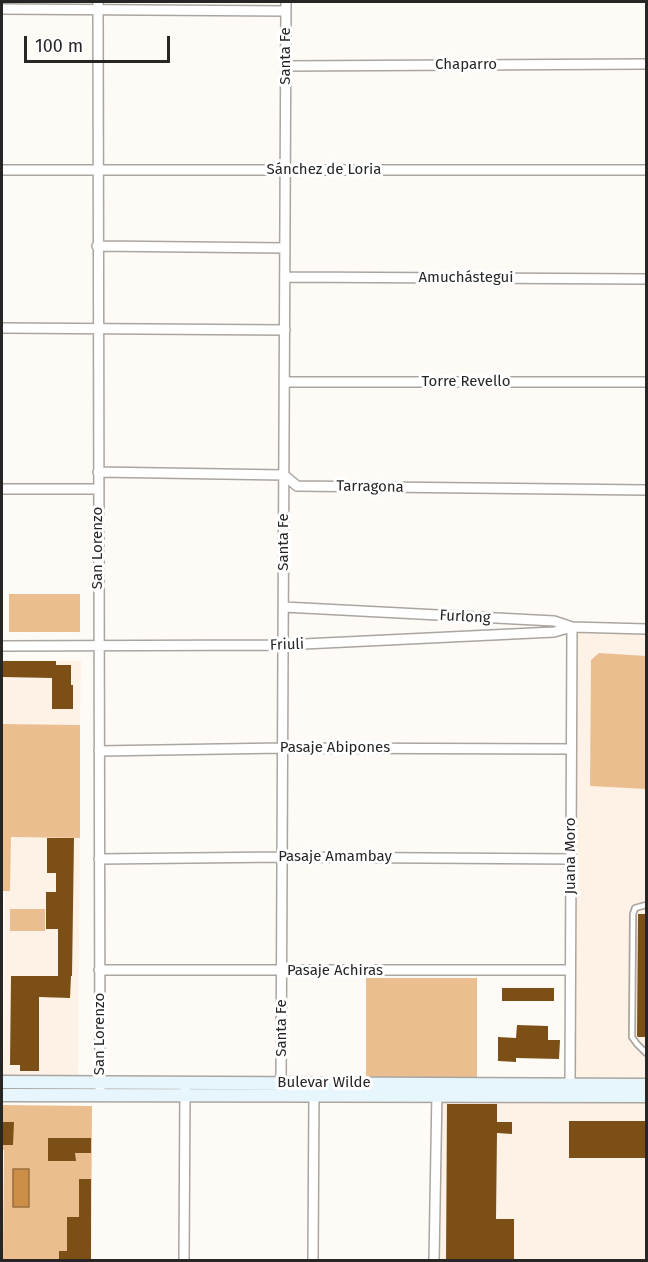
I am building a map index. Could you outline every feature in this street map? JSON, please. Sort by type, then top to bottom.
[{"type":"main road","name":"Bulevar Wilde","points":[[2,1082],[100,1088],[437,1090],[646,1096]]},
{"type":"main road","name":"Bulevar Wilde","points":[[185,1088],[282,1083],[314,1089]]},
{"type":"main road","name":"Bulevar Wilde","points":[[437,1090],[646,1084]]},
{"type":"main road","name":"Bulevar Wilde","points":[[2,1095],[100,1088]]},
{"type":"street","points":[[2,9],[98,6],[286,6]]},
{"type":"street","name":"San Lorenzo","points":[[98,6],[100,1088]]},
{"type":"street","name":"Santa Fe","points":[[282,1083],[286,6]]},
{"type":"street","name":"Chaparro","points":[[286,66],[646,64]]},
{"type":"street","name":"Sánchez de Loria","points":[[2,170],[646,170]]},
{"type":"street","points":[[97,246],[285,248]]},
{"type":"street","name":"Amuchástegui","points":[[285,277],[646,279]]},
{"type":"street","points":[[2,328],[285,330]]},
{"type":"street","name":"Torre Revello","points":[[285,382],[646,382]]},
{"type":"street","name":"Tarragona","points":[[98,472],[284,475],[297,486],[646,490]]},
{"type":"street","points":[[2,489],[98,489]]},
{"type":"street","name":"Furlong","points":[[284,607],[554,621],[572,627],[646,629]]},
{"type":"street","name":"Friuli","points":[[2,646],[284,645],[554,632],[572,627]]},
{"type":"street","name":"Juana Moro","points":[[570,1085],[572,627]]},
{"type":"street","name":"Pasaje Abipones","points":[[99,751],[282,748],[572,748]]},
{"type":"street","name":"Pasaje Amambay","points":[[99,859],[282,857],[571,859]]},
{"type":"street","name":"Pasaje Achiras","points":[[99,970],[570,970]]},
{"type":"street","points":[[184,1260],[185,1088]]},
{"type":"street","points":[[314,1089],[314,1260]]},
{"type":"street","points":[[434,1260],[437,1090]]},
{"type":"lane","points":[[646,905],[635,908],[633,914],[632,1037],[646,1053]]},
{"type":"shaded area","points":[[9,594],[80,594],[80,632],[9,632]]},
{"type":"shaded area","points":[[572,627],[646,629],[646,1260],[434,1260],[437,1095],[569,1096]]},
{"type":"shaded area","points":[[599,653],[646,656],[646,789],[590,786],[591,660]]},
{"type":"shaded area","points":[[3,661],[81,661],[80,725],[3,724]]},
{"type":"shaded area","points":[[2,724],[80,725],[80,838],[11,837],[10,891],[2,891]]},
{"type":"shaded area","points":[[11,837],[80,838],[78,1076],[3,1075],[5,891],[10,891]]},
{"type":"shaded area","points":[[10,909],[45,909],[45,931],[10,931]]},
{"type":"shaded area","points":[[366,978],[477,978],[477,1077],[366,1077]]},
{"type":"shaded area","points":[[2,1105],[92,1106],[91,1260],[3,1260]]},
{"type":"shaded area","points":[[13,1169],[29,1169],[29,1207],[13,1207]]},
{"type":"building","points":[[3,661],[56,661],[56,665],[71,665],[73,709],[52,709],[52,678],[3,677]]},
{"type":"building","points":[[47,838],[74,838],[70,998],[39,997],[39,1071],[20,1071],[20,1065],[10,1065],[11,976],[58,976],[58,929],[46,929],[46,892],[56,892],[56,873],[47,873]]},
{"type":"building","points":[[638,914],[646,914],[646,1037],[637,1036]]},
{"type":"building","points":[[502,988],[554,988],[554,1001],[502,1001]]},
{"type":"building","points":[[517,1025],[548,1026],[548,1040],[560,1040],[559,1059],[516,1058],[516,1062],[498,1061],[498,1037],[516,1038]]},
{"type":"building","points":[[447,1104],[497,1104],[497,1122],[512,1122],[512,1134],[497,1133],[496,1219],[514,1219],[514,1260],[446,1260]]},
{"type":"building","points":[[569,1121],[646,1121],[646,1158],[569,1158]]},
{"type":"building","points":[[2,1122],[14,1122],[13,1145],[2,1145]]},
{"type":"building","points":[[48,1138],[91,1138],[91,1153],[75,1153],[76,1161],[48,1161]]},
{"type":"building","points":[[79,1179],[91,1179],[91,1260],[59,1260],[59,1251],[67,1251],[67,1217],[79,1217]]}]
